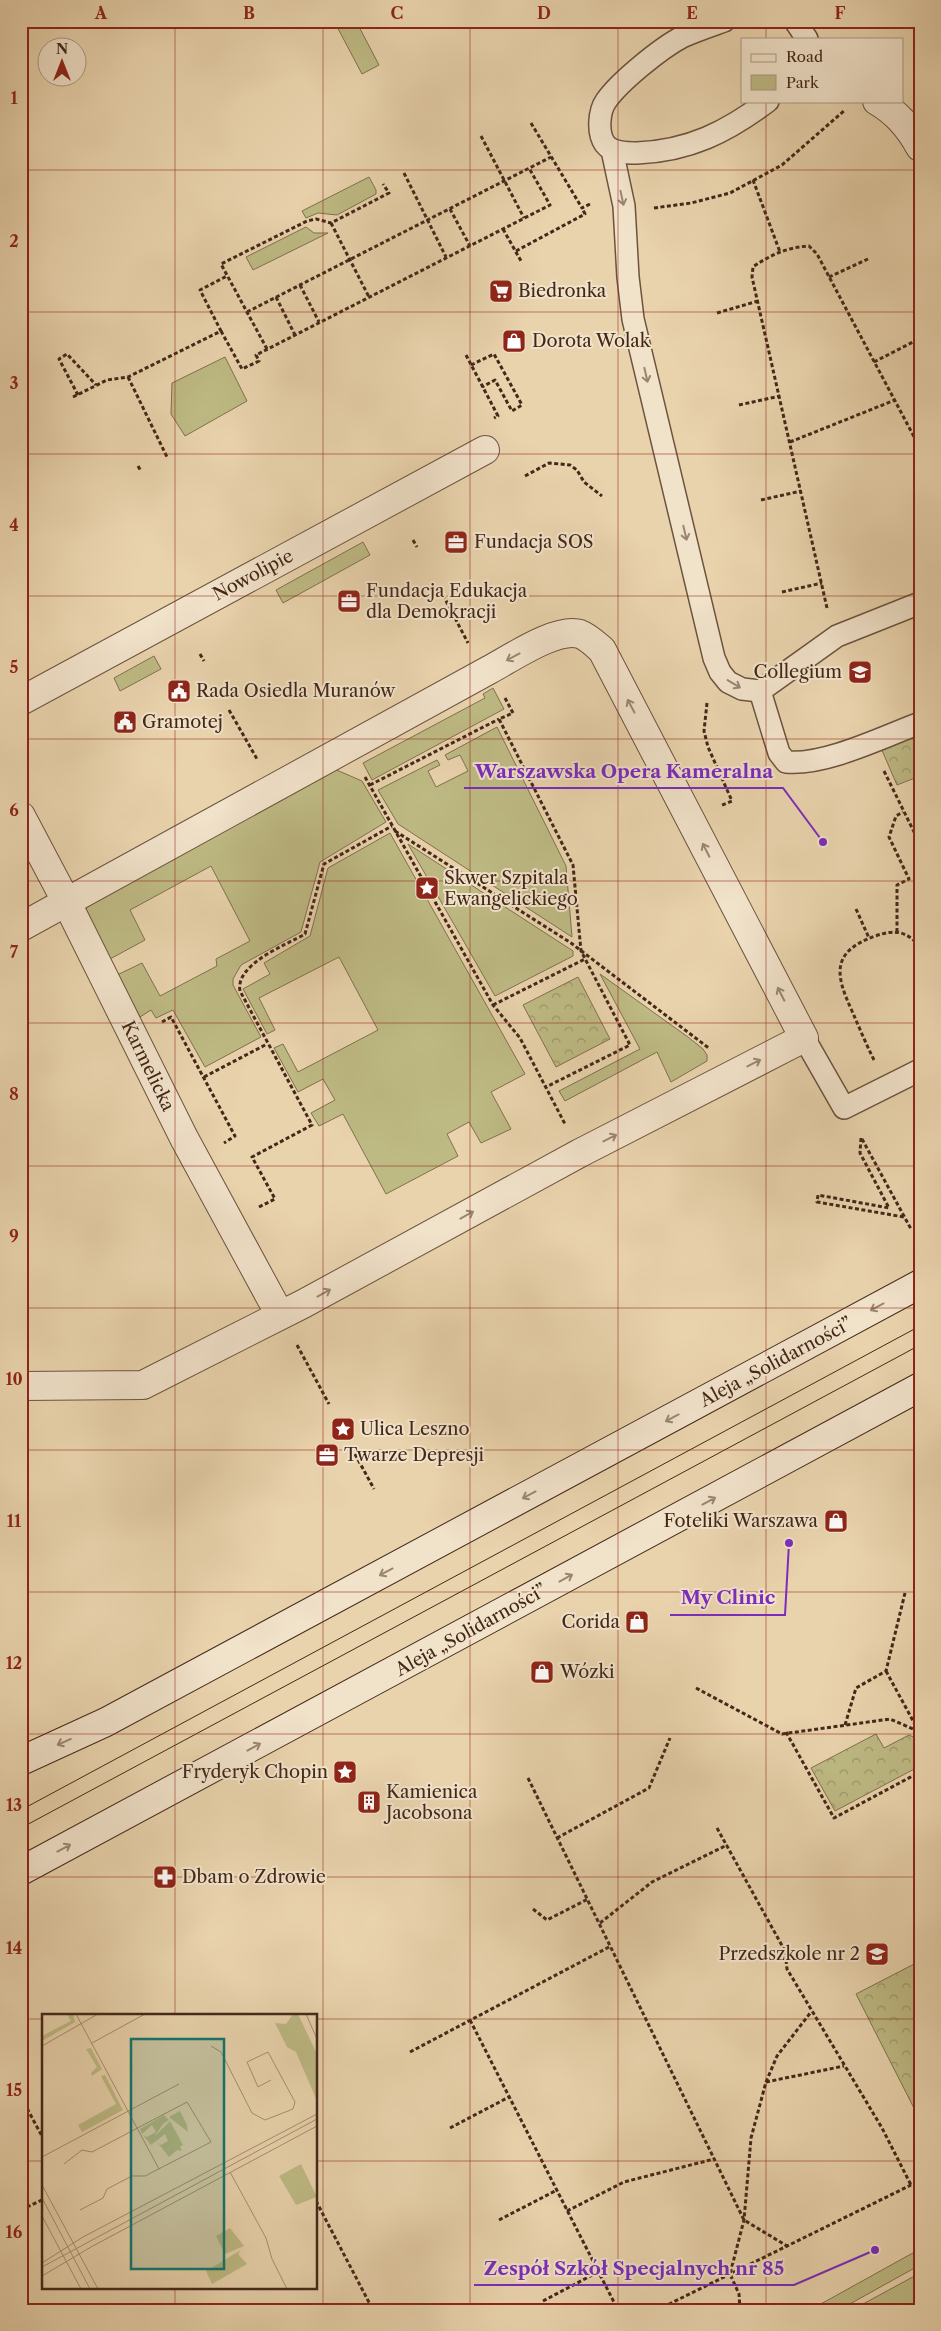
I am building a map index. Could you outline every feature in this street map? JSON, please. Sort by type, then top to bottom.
[{"type":"street","points":[[879,102],[908,126],[920,147]]},
{"type":"street","name":"Nowolipie","points":[[21,701],[485,450]]},
{"type":"street","points":[[21,927],[348,746],[547,639],[563,634],[579,634],[591,640],[602,650],[804,1038],[580,1153],[280,1314],[143,1385],[21,1386]]},
{"type":"street","name":"Karmelicka","points":[[21,816],[67,903],[184,1138],[280,1314]]},
{"type":"street","name":"Aleja „Solidarności”","points":[[21,1761],[106,1722],[920,1284]]},
{"type":"street","name":"Aleja „Solidarności”","points":[[21,1871],[920,1388]]},
{"type":"lane","points":[[724,21],[677,29],[646,63],[606,101],[601,113],[601,133],[604,144],[612,150],[628,153],[693,144],[726,130],[767,102]]},
{"type":"lane","points":[[795,21],[806,38]]},
{"type":"lane","points":[[612,150],[624,206],[628,277],[633,319],[714,658],[720,672],[728,682],[742,690],[760,691],[837,636],[920,603]]},
{"type":"lane","points":[[760,691],[779,753],[786,762],[799,763],[819,760],[920,723]]},
{"type":"lane","points":[[804,1038],[844,1108],[920,1070]]},
{"type":"path","points":[[481,136],[524,218]]},
{"type":"path","points":[[247,312],[551,157]]},
{"type":"path","points":[[227,276],[200,290],[242,369],[259,361],[256,355],[267,349],[550,205],[529,168]]},
{"type":"path","points":[[404,173],[446,257]]},
{"type":"path","points":[[753,180],[780,252]]},
{"type":"path","points":[[267,349],[221,264],[308,221],[316,219],[331,223],[389,194],[383,184]]},
{"type":"path","points":[[450,208],[470,246]]},
{"type":"path","points":[[516,251],[585,214],[582,208]]},
{"type":"path","points":[[331,223],[369,297]]},
{"type":"path","points":[[503,229],[521,261]]},
{"type":"path","points":[[828,611],[752,277],[753,267],[780,252],[794,247],[808,246],[817,254],[920,446]]},
{"type":"path","points":[[829,277],[868,259]]},
{"type":"path","points":[[300,285],[320,323]]},
{"type":"path","points":[[276,297],[295,335]]},
{"type":"path","points":[[717,313],[758,302]]},
{"type":"path","points":[[74,397],[107,380],[128,377],[221,331]]},
{"type":"path","points":[[874,362],[912,342]]},
{"type":"path","points":[[78,395],[59,359],[67,354],[96,385]]},
{"type":"path","points":[[471,365],[494,354],[522,405],[512,411],[495,380],[482,386]]},
{"type":"path","points":[[466,356],[498,416],[492,420]]},
{"type":"path","points":[[128,377],[167,457]]},
{"type":"path","points":[[739,405],[780,396]]},
{"type":"path","points":[[790,442],[895,400]]},
{"type":"path","points":[[525,476],[549,463],[570,465],[602,496]]},
{"type":"path","points":[[138,466],[141,471]]},
{"type":"path","points":[[761,500],[801,492]]},
{"type":"path","points":[[413,540],[417,547]]},
{"type":"path","points":[[782,592],[822,583]]},
{"type":"path","points":[[443,595],[467,641]]},
{"type":"path","points":[[200,654],[204,661]]},
{"type":"path","points":[[370,785],[513,713],[489,670]]},
{"type":"path","points":[[720,775],[704,731],[705,717],[707,702],[716,690],[728,682]]},
{"type":"path","points":[[229,710],[253,752]]},
{"type":"path","points":[[500,719],[573,865],[581,951],[630,1045],[546,1087]]},
{"type":"path","points":[[348,746],[493,1005],[520,1038],[580,1153]]},
{"type":"path","points":[[882,766],[920,844]]},
{"type":"path","points":[[896,932],[897,885],[909,879],[889,837],[896,816],[903,812]]},
{"type":"path","points":[[275,1199],[252,1158],[312,1125],[240,990],[240,978],[247,969],[261,958],[305,934],[324,864],[392,826]]},
{"type":"path","points":[[394,830],[581,951],[712,1051],[726,1078]]},
{"type":"path","points":[[856,909],[869,938]]},
{"type":"path","points":[[868,1046],[841,987],[839,969],[842,958],[850,948],[869,938],[896,932],[909,935],[920,946]]},
{"type":"path","points":[[493,1005],[585,960]]},
{"type":"path","points":[[157,1024],[171,1017],[204,1077],[235,1136],[222,1144]]},
{"type":"path","points":[[204,1077],[268,1044]]},
{"type":"path","points":[[862,1138],[860,1153],[889,1208],[818,1195],[816,1202],[904,1217]]},
{"type":"path","points":[[873,1159],[911,1230]]},
{"type":"path","points":[[280,1314],[329,1404]]},
{"type":"path","points":[[356,1454],[374,1489]]},
{"type":"path","points":[[904,1593],[886,1672],[919,1731]]},
{"type":"path","points":[[845,1725],[856,1688],[886,1672]]},
{"type":"path","points":[[696,1688],[782,1734],[890,1719],[919,1731]]},
{"type":"path","points":[[786,1732],[834,1818],[920,1772]]},
{"type":"path","points":[[557,1838],[649,1788],[670,1738]]},
{"type":"path","points":[[528,1778],[744,2220],[787,2246]]},
{"type":"path","points":[[717,1828],[785,1951],[787,1969],[882,2128],[911,2185]]},
{"type":"path","points":[[600,1924],[652,1882],[727,1845]]},
{"type":"path","points":[[533,1909],[547,1920],[588,1899]]},
{"type":"path","points":[[410,2052],[611,1946]]},
{"type":"path","points":[[740,2310],[739,2294],[730,2274],[744,2220],[751,2138],[766,2082],[777,2056],[811,2012]]},
{"type":"path","points":[[470,2020],[618,2310]]},
{"type":"path","points":[[766,2082],[844,2066]]},
{"type":"path","points":[[21,2097],[42,2136]]},
{"type":"path","points":[[450,2128],[509,2097]]},
{"type":"path","points":[[567,2211],[624,2182],[714,2159]]},
{"type":"path","points":[[656,2310],[911,2185],[920,2185]]},
{"type":"path","points":[[500,2220],[557,2190]]},
{"type":"path","points":[[21,2210],[42,2200]]},
{"type":"path","points":[[318,2205],[373,2310]]},
{"type":"path","points":[[542,2302],[598,2272]]},
{"type":"green space","points":[[334,21],[356,21],[379,65],[362,74]]},
{"type":"green space","points":[[369,177],[376,190],[376,194],[337,215],[318,213],[306,218],[302,211]]},
{"type":"green space","points":[[306,227],[314,233],[328,233],[253,270],[246,257]]},
{"type":"green space","points":[[225,357],[247,401],[185,436],[171,414],[172,383]]},
{"type":"green space","points":[[363,542],[370,555],[283,603],[276,590]]},
{"type":"green space","points":[[154,656],[161,669],[120,691],[114,678]]},
{"type":"green space","points":[[493,688],[504,709],[372,780],[363,763],[485,698],[483,694]]},
{"type":"green space","points":[[497,727],[566,866],[572,937],[398,824],[378,790],[437,760],[440,765],[428,771],[436,787],[468,771],[460,755],[448,760],[445,755]]},
{"type":"green space","points":[[920,733],[920,776],[897,785],[881,748]]},
{"type":"green space","points":[[332,768],[362,781],[386,822],[320,862],[301,932],[241,965],[233,979],[233,985],[261,1037],[205,1067],[173,1010],[156,1018],[151,1010],[140,1017],[117,975],[142,963],[160,996],[217,966],[216,959],[250,941],[211,866],[130,910],[145,940],[110,959],[86,910],[88,903]]},
{"type":"green space","points":[[390,833],[525,1074],[491,1092],[511,1129],[481,1143],[469,1122],[447,1134],[458,1156],[386,1194],[343,1114],[319,1126],[311,1113],[335,1100],[323,1079],[298,1092],[274,1048],[283,1044],[298,1072],[378,1030],[339,957],[259,998],[275,1030],[267,1034],[243,989],[270,974],[264,963],[310,936],[328,868]]},
{"type":"green space","points":[[408,844],[573,951],[573,956],[495,996]]},
{"type":"green space","points":[[600,974],[703,1049],[707,1055],[707,1061],[671,1082],[657,1052],[565,1101],[559,1091],[640,1049]]},
{"type":"green space","points":[[578,977],[610,1039],[556,1067],[523,1005]]},
{"type":"green space","points":[[876,1734],[884,1748],[909,1735],[920,1740],[920,1766],[835,1811],[811,1768]]},
{"type":"green space","points":[[920,1961],[920,2120],[856,1994]]},
{"type":"green space","points":[[920,2249],[920,2265],[839,2310],[810,2310]]},
{"type":"green space","points":[[920,2273],[920,2310],[852,2310]]},
{"type":"tram line","points":[[21,1810],[920,1326]]},
{"type":"tram line","points":[[21,1828],[920,1345]]},
{"type":"place","name":"Biedronka","points":[[501,291]]},
{"type":"place","name":"Dorota Wolak","points":[[514,341]]},
{"type":"place","name":"Fundacja SOS","points":[[456,542]]},
{"type":"place","name":"Fundacja Edukacja dla Demokracji","points":[[349,601]]},
{"type":"place","name":"Collegium","points":[[860,672]]},
{"type":"place","name":"Rada Osiedla Muranów","points":[[179,691]]},
{"type":"place","name":"Gramotej","points":[[125,722]]},
{"type":"place","name":"Warszawska Opera Kameralna","points":[[823,842]]},
{"type":"place","name":"Skwer Szpitala Ewangelickiego","points":[[427,888]]},
{"type":"place","name":"Ulica Leszno","points":[[343,1429]]},
{"type":"place","name":"Twarze Depresji","points":[[327,1455]]},
{"type":"place","name":"Foteliki Warszawa","points":[[836,1521]]},
{"type":"place","name":"My Clinic","points":[[789,1543]]},
{"type":"place","name":"Corida","points":[[637,1622]]},
{"type":"place","name":"Wózki","points":[[542,1672]]},
{"type":"place","name":"Fryderyk Chopin","points":[[345,1772]]},
{"type":"place","name":"Kamienica Jacobsona","points":[[369,1802]]},
{"type":"place","name":"Dbam o Zdrowie","points":[[165,1877]]},
{"type":"place","name":"Przedszkole nr 2","points":[[877,1954]]},
{"type":"place","name":"Zespół Szkół Specjalnych nr 85","points":[[875,2250]]}]
